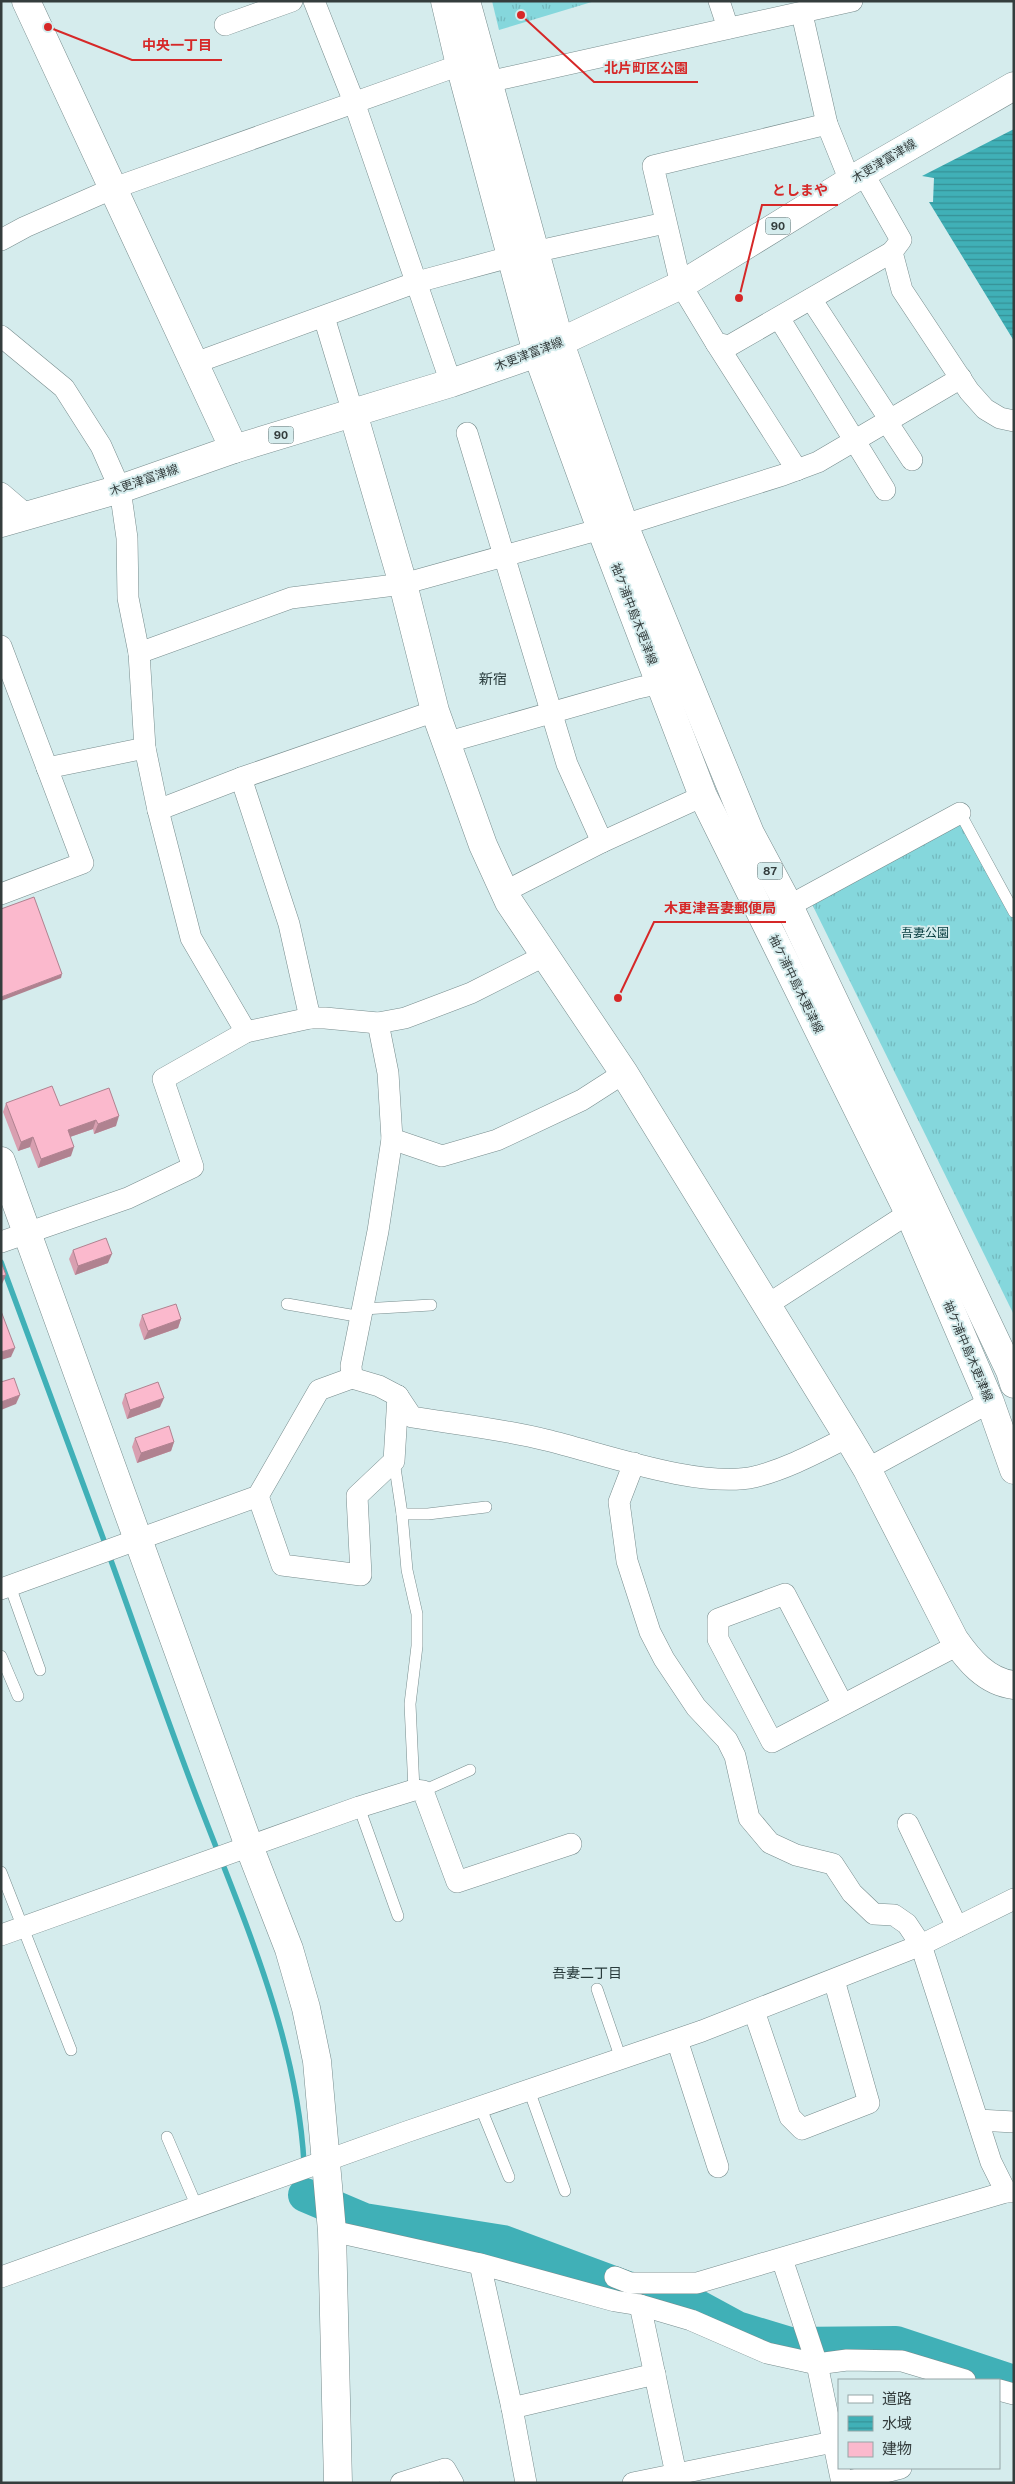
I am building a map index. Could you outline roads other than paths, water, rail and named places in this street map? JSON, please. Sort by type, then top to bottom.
[{"type":"street","points":[[26,1],[234,449]]},
{"type":"street","points":[[225,25],[292,1]]},
{"type":"street","points":[[314,1],[354,102],[418,282],[451,383]]},
{"type":"street","points":[[445,1],[460,65],[522,254]]},
{"type":"street","points":[[466,1],[488,82],[522,254]]},
{"type":"street","points":[[719,1],[728,28]]},
{"type":"street","points":[[488,82],[728,28],[802,14],[852,1]]},
{"type":"street","points":[[716,344],[729,346],[779,318],[892,252],[900,240],[856,177],[828,124],[802,14]]},
{"type":"street","points":[[1,240],[25,227],[114,188],[460,65]]},
{"type":"street","name":"木更津富津線","points":[[1,523],[120,489],[234,449],[451,383],[548,348],[681,285],[856,177],[1014,86]]},
{"type":"street","points":[[797,470],[716,344],[681,285],[665,224],[653,166],[828,124]]},
{"type":"street","points":[[194,363],[418,282],[522,254],[665,224]]},
{"type":"street","points":[[892,252],[902,290],[968,391],[986,409],[1000,418],[1014,421]]},
{"type":"street","name":"袖ケ浦中島木更津線","points":[[522,254],[548,348],[612,527],[661,684],[702,796],[909,1213],[990,1402],[1014,1470]]},
{"type":"street","points":[[811,299],[912,460]]},
{"type":"street","points":[[324,316],[403,584],[434,711],[483,845],[504,892],[544,956],[624,1073],[848,1437],[867,1469],[958,1645],[971,1663],[988,1675],[1014,1685]]},
{"type":"street","points":[[779,318],[856,440],[885,490]]},
{"type":"street","points":[[1,336],[64,388],[101,446],[120,489],[127,538],[128,598],[139,653],[145,748],[158,810],[191,938],[246,1032]]},
{"type":"street","points":[[139,653],[291,598],[403,584],[612,527],[797,470],[818,462],[961,378]]},
{"type":"street","points":[[467,433],[567,764],[602,842]]},
{"type":"street","points":[[1,493],[28,516]]},
{"type":"street","name":"袖ケ浦中島木更津線","points":[[612,527],[750,833],[789,906],[1013,1378]]},
{"type":"street","points":[[1,646],[83,863],[1,894]]},
{"type":"street","points":[[445,743],[551,712],[661,684]]},
{"type":"street","points":[[158,810],[241,778],[434,711]]},
{"type":"street","points":[[47,768],[145,748]]},
{"type":"street","points":[[241,778],[290,924],[310,1018]]},
{"type":"street","points":[[504,892],[602,842],[702,796]]},
{"type":"street","points":[[764,919],[960,813]]},
{"type":"street","points":[[1,1242],[128,1198],[193,1167],[163,1079],[246,1032],[310,1018],[378,1023],[428,1010],[505,977],[544,956]]},
{"type":"street","points":[[352,1378],[351,1366],[378,1231],[392,1139],[388,1073],[378,1023]]},
{"type":"street","points":[[392,1139],[442,1156],[497,1140],[582,1100],[624,1073]]},
{"type":"street","points":[[1,1161],[249,1846],[289,1948],[306,2008],[317,2061],[332,2231],[338,2483]]},
{"type":"street","points":[[767,1305],[909,1213]]},
{"type":"street","points":[[6,1588],[258,1496],[319,1390],[352,1378],[379,1386],[398,1396],[412,1417],[545,1440],[634,1463],[711,1478],[753,1477],[802,1460],[848,1437]]},
{"type":"street","points":[[258,1496],[282,1565],[361,1575],[357,1496],[394,1461],[398,1396]]},
{"type":"street","points":[[867,1469],[990,1402]]},
{"type":"street","points":[[615,2277],[630,2283],[697,2283],[782,2260],[1010,2192],[991,2162],[921,1945],[908,1924],[894,1915],[874,1914],[852,1893],[833,1864],[796,1855],[770,1843],[749,1818],[735,1756],[727,1740],[696,1707],[664,1659],[650,1632],[628,1561],[619,1502],[634,1463]]},
{"type":"street","points":[[843,1705],[785,1594],[718,1619],[718,1639],[772,1742],[843,1705],[958,1645]]},
{"type":"street","points":[[1,1935],[359,1807],[418,1790],[457,1882],[571,1844]]},
{"type":"street","points":[[908,1824],[957,1927]]},
{"type":"street","points":[[1,2278],[480,2106],[677,2040],[921,1945],[1014,1899]]},
{"type":"street","points":[[754,2011],[790,2117],[802,2129],[869,2103],[834,1980]]},
{"type":"street","points":[[677,2040],[718,2167]]},
{"type":"street","points":[[978,2120],[1014,2122]]},
{"type":"street","points":[[332,2231],[480,2264],[614,2301],[640,2305],[692,2320],[767,2353],[816,2364],[847,2360],[902,2361],[962,2379]]},
{"type":"street","points":[[782,2260],[816,2364],[838,2465]]},
{"type":"street","points":[[480,2264],[512,2408],[526,2483]]},
{"type":"street","points":[[640,2305],[676,2474]]},
{"type":"street","points":[[512,2408],[655,2374]]},
{"type":"street","points":[[1000,2390],[1014,2394]]},
{"type":"street","points":[[633,2483],[833,2442]]},
{"type":"street","points":[[400,2483],[445,2469],[453,2483]]},
{"type":"street","points":[[839,2469],[842,2483],[897,2469]]},
{"type":"lane","points":[[960,813],[1014,912]]},
{"type":"lane","points":[[287,1304],[362,1313],[431,1305]]},
{"type":"lane","points":[[394,1461],[402,1514],[407,1570],[417,1614],[417,1646],[410,1704],[418,1790],[470,1770]]},
{"type":"lane","points":[[402,1514],[428,1514],[486,1507]]},
{"type":"lane","points":[[6,1588],[40,1670]]},
{"type":"lane","points":[[1,1656],[18,1696]]},
{"type":"lane","points":[[359,1807],[398,1916]]},
{"type":"lane","points":[[1,1872],[21,1927],[71,2050]]},
{"type":"lane","points":[[597,1989],[621,2059]]},
{"type":"lane","points":[[529,2090],[565,2191]]},
{"type":"lane","points":[[480,2106],[509,2176]]},
{"type":"lane","points":[[167,2137],[197,2207]]},
{"type":"water","points":[[1014,129],[1014,341],[929,202],[933,202],[934,178],[922,176]]},
{"type":"waterway","points":[[1,1262],[106,1546]]},
{"type":"waterway","points":[[109,1555],[178,1748],[236,1897],[267,1984],[291,2072],[299,2117],[304,2163]]},
{"type":"waterway","points":[[304,2172],[305,2195]]},
{"type":"waterway","points":[[305,2195],[364,2220],[503,2242],[627,2288],[680,2297],[737,2328],[790,2344],[896,2343],[1014,2382]]},
{"type":"place","name":"北片町区公園","points":[[521,15]]},
{"type":"place","name":"中央一丁目","points":[[48,27]]},
{"type":"place","name":"としまや","points":[[739,298]]},
{"type":"place","name":"木更津吾妻郵便局","points":[[618,998]]},
{"type":"district","name":"新宿","points":[[493,679]]},
{"type":"district","name":"吾妻二丁目","points":[[587,1973]]},
{"type":"park label","name":"吾妻公園","points":[[925,933]]}]
